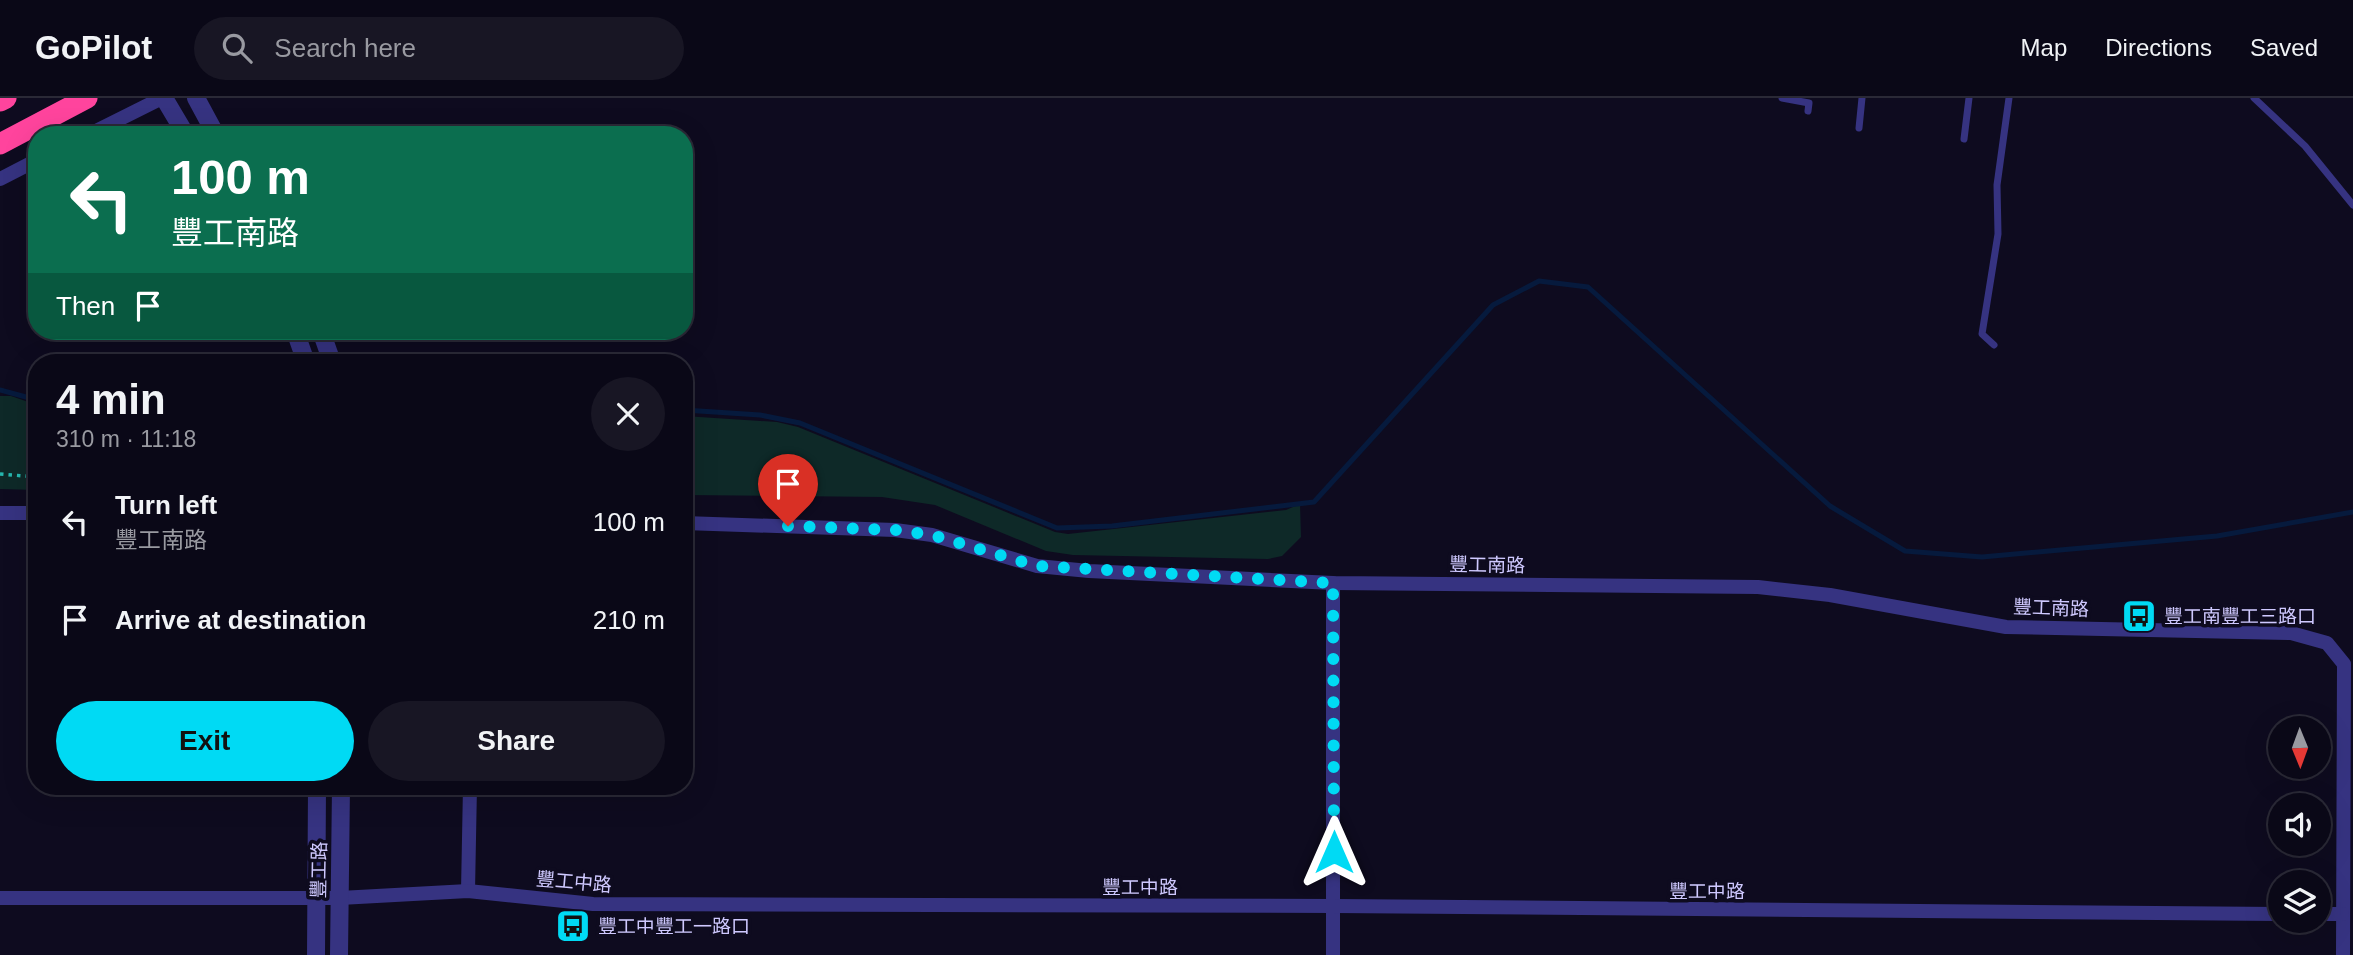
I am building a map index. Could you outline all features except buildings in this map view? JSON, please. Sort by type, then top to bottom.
[{"type":"highway","points":[[0,101],[6,98]]},
{"type":"highway","points":[[34,126],[87,98]]},
{"type":"highway","points":[[0,144],[28,129]]},
{"type":"street","points":[[106,126],[163,98],[180,126]]},
{"type":"street","points":[[196,98],[211,126]]},
{"type":"street","points":[[0,179],[28,165]]},
{"type":"street","points":[[0,513],[28,513]]},
{"type":"street","name":"豐工南路","points":[[693,523],[895,530],[932,535],[1037,566],[1333,583],[1758,587],[1830,595],[2006,627],[2291,633],[2327,643],[2344,664],[2346,698],[2343,955]]},
{"type":"street","points":[[1333,583],[1333,955]]},
{"type":"street","name":"豐工路","points":[[316,955],[317,795]]},
{"type":"street","name":"豐工路","points":[[339,955],[341,795]]},
{"type":"street","points":[[468,891],[470,795]]},
{"type":"street","name":"豐工中路","points":[[0,898],[340,898],[468,891],[593,904],[1334,906],[2268,914]]},
{"type":"street","points":[[2331,914],[2342,914]]},
{"type":"lane","points":[[1782,98],[1809,103],[1808,111]]},
{"type":"lane","points":[[1859,128],[1862,98]]},
{"type":"lane","points":[[1964,139],[1969,98]]},
{"type":"lane","points":[[1994,345],[1982,334],[1998,233],[1997,185],[2009,98]]},
{"type":"lane","points":[[2254,98],[2305,146],[2353,205]]},
{"type":"path","points":[[0,474],[28,476]]},
{"type":"green space","points":[[0,396],[11,396],[28,402],[28,490],[0,489]]},
{"type":"green space","points":[[693,417],[777,422],[798,427],[1055,532],[1068,534],[1286,510],[1300,504],[1301,537],[1282,556],[1268,559],[1073,555],[1046,551],[935,505],[882,497],[693,495]]},
{"type":"waterway","points":[[693,411],[760,415],[800,423],[1057,528],[1112,526],[1314,502],[1493,305],[1539,281],[1588,287],[1830,506],[1905,551],[1982,557],[2217,536],[2353,512]]},
{"type":"waterway","points":[[0,390],[28,398]]},
{"type":"place","name":"豐工南豐工三路口","points":[[2139,616]]},
{"type":"place","name":"豐工中豐工一路口","points":[[573,926]]},
{"type":"route","points":[[788,526],[895,530],[932,535],[1037,566],[1333,583],[1334,852]]}]
